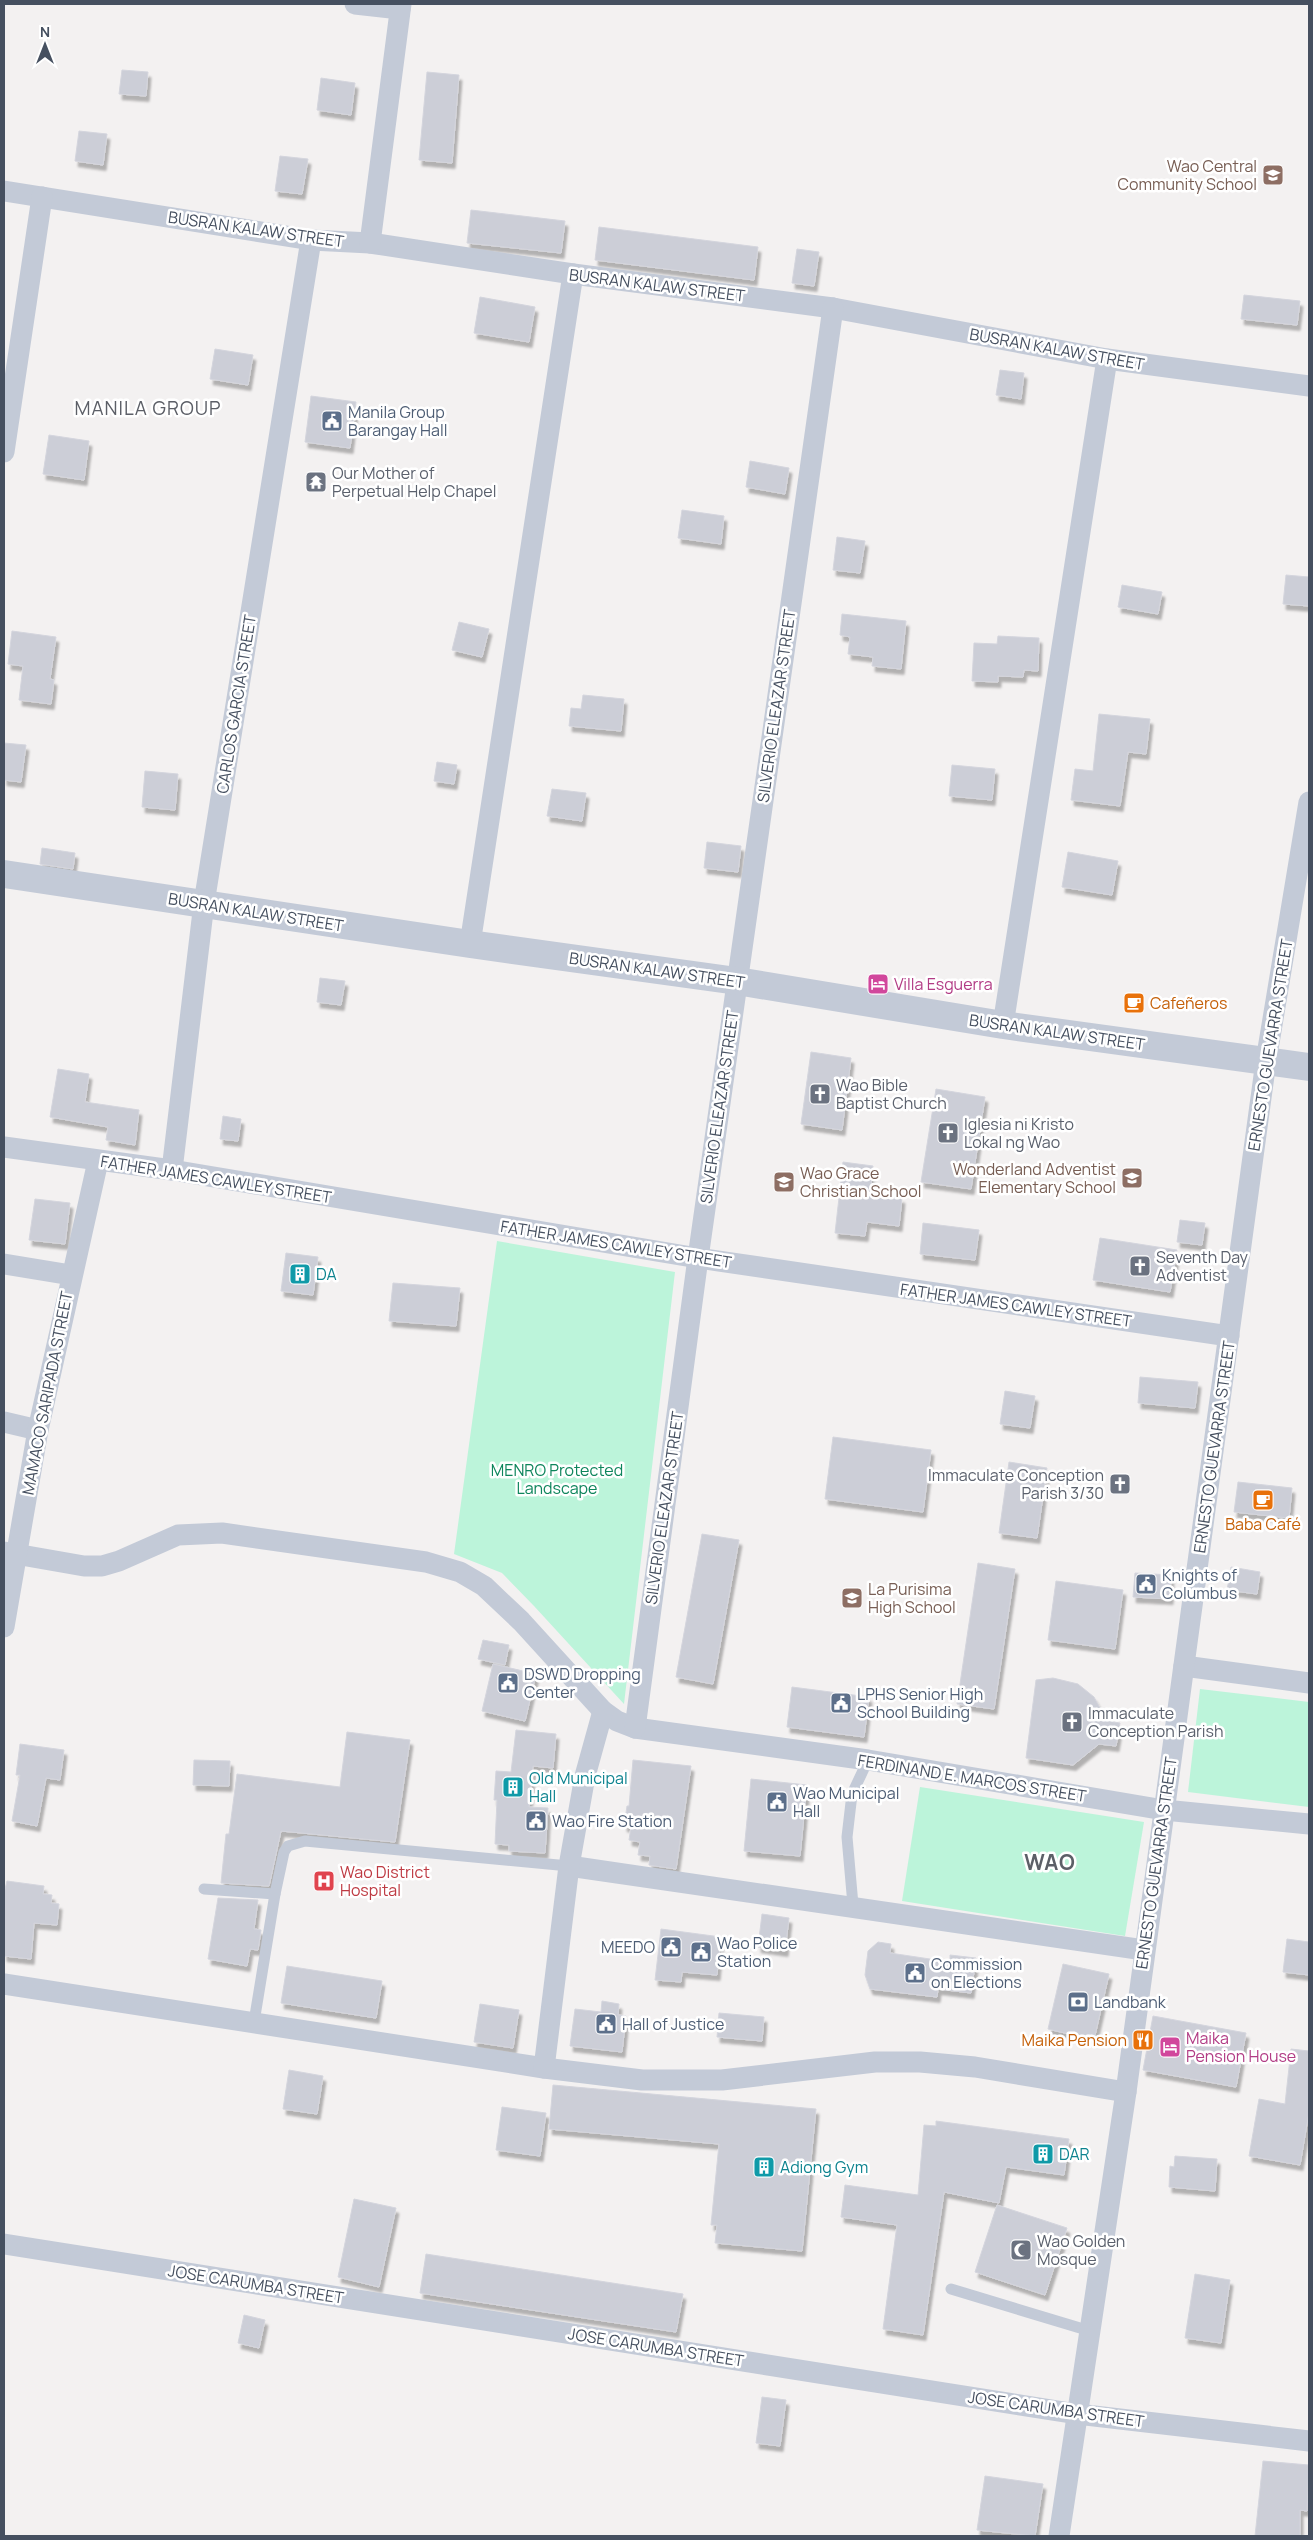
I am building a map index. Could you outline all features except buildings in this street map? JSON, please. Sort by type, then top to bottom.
[{"type":"street","points":[[355,4],[401,6],[370,243]]},
{"type":"street","name":"BUSRAN KALAW STREET","points":[[4,191],[311,240],[370,243],[572,274],[832,308],[1107,359],[1309,386]]},
{"type":"street","points":[[4,452],[42,197]]},
{"type":"street","name":"CARLOS GARCIA STREET","points":[[172,1170],[204,904],[311,240]]},
{"type":"street","points":[[470,944],[572,274]]},
{"type":"street","name":"SILVERIO ELEAZAR STREET","points":[[635,1728],[698,1258],[832,308]]},
{"type":"street","points":[[1003,1025],[1107,359]]},
{"type":"street","name":"ERNESTO GUEVARRA STREET","points":[[1059,2536],[1126,2092],[1266,1061],[1309,802]]},
{"type":"street","name":"BUSRAN KALAW STREET","points":[[4,874],[470,944],[737,981],[1003,1025],[1309,1067]]},
{"type":"street","name":"FATHER JAMES CAWLEY STREET","points":[[4,1147],[172,1170],[698,1258],[1229,1336]]},
{"type":"street","name":"MAMACO SARIPADA STREET","points":[[4,1627],[9,1554],[98,1161]]},
{"type":"street","points":[[4,1264],[71,1275]]},
{"type":"street","points":[[4,1422],[38,1430]]},
{"type":"street","name":"FERDINAND E. MARCOS STREET","points":[[9,1554],[84,1566],[102,1566],[119,1561],[178,1535],[222,1533],[426,1562],[460,1572],[484,1586],[521,1621],[603,1711],[617,1721],[635,1728],[868,1760],[1164,1810],[1309,1824]]},
{"type":"street","points":[[1184,1666],[1309,1684]]},
{"type":"street","points":[[544,2068],[569,1866],[585,1776],[603,1711]]},
{"type":"street","points":[[569,1866],[853,1905],[1050,1937],[1144,1950]]},
{"type":"street","points":[[4,1984],[544,2068],[642,2080],[722,2080],[875,2062],[920,2062],[975,2067],[1126,2092]]},
{"type":"street","name":"JOSE CARUMBA STREET","points":[[4,2244],[1077,2414],[1309,2441]]},
{"type":"lane","points":[[853,1905],[846,1838],[852,1794],[868,1760]]},
{"type":"lane","points":[[254,2022],[275,1894],[284,1852],[288,1846],[305,1841],[569,1866]]},
{"type":"lane","points":[[204,1889],[275,1894]]},
{"type":"lane","points":[[951,2289],[1090,2331]]},
{"type":"green space","name":"MENRO Protected Landscape","points":[[497,1241],[675,1272],[624,1704],[502,1573],[454,1554]]},
{"type":"green space","points":[[1200,1689],[1309,1702],[1309,1807],[1188,1792]]},
{"type":"green space","points":[[920,1787],[1144,1822],[1125,1936],[902,1901]]},
{"type":"place","name":"Wao Central Community School","points":[[1273,175]]},
{"type":"place","name":"Manila Group Barangay Hall","points":[[332,421]]},
{"type":"place","name":"Our Mother of Perpetual Help Chapel","points":[[316,482]]},
{"type":"place","name":"Villa Esguerra","points":[[878,984]]},
{"type":"place","name":"Cafeñeros","points":[[1134,1003]]},
{"type":"place","name":"Wao Bible Baptist Church","points":[[820,1094]]},
{"type":"place","name":"Iglesia ni Kristo Lokal ng Wao","points":[[948,1133]]},
{"type":"place","name":"Wonderland Adventist Elementary School","points":[[1132,1178]]},
{"type":"place","name":"Wao Grace Christian School","points":[[784,1182]]},
{"type":"place","name":"Seventh Day Adventist","points":[[1140,1266]]},
{"type":"place","name":"DA","points":[[300,1274]]},
{"type":"place","name":"Immaculate Conception Parish 3/30","points":[[1120,1484]]},
{"type":"place","name":"Baba Café","points":[[1263,1500]]},
{"type":"place","name":"Knights of Columbus","points":[[1146,1584]]},
{"type":"place","name":"La Purisima High School","points":[[852,1598]]},
{"type":"place","name":"DSWD Dropping Center","points":[[508,1683]]},
{"type":"place","name":"LPHS Senior High School Building","points":[[841,1703]]},
{"type":"place","name":"Immaculate Conception Parish","points":[[1072,1722]]},
{"type":"place","name":"Old Municipal Hall","points":[[513,1787]]},
{"type":"place","name":"Wao Municipal Hall","points":[[777,1802]]},
{"type":"place","name":"Wao Fire Station","points":[[536,1821]]},
{"type":"place","name":"Wao District Hospital","points":[[324,1881]]},
{"type":"place","name":"MEEDO","points":[[671,1947]]},
{"type":"place","name":"Wao Police Station","points":[[701,1952]]},
{"type":"place","name":"Commission on Elections","points":[[915,1973]]},
{"type":"place","name":"Landbank","points":[[1078,2002]]},
{"type":"place","name":"Hall of Justice","points":[[606,2024]]},
{"type":"place","name":"Maika Pension","points":[[1143,2040]]},
{"type":"place","name":"Maika Pension House","points":[[1170,2047]]},
{"type":"place","name":"DAR","points":[[1043,2154]]},
{"type":"place","name":"Adiong Gym","points":[[764,2167]]},
{"type":"place","name":"Wao Golden Mosque","points":[[1021,2250]]},
{"type":"district","name":"MANILA GROUP","points":[[148,408]]},
{"type":"district","name":"WAO","points":[[1050,1863]]}]
